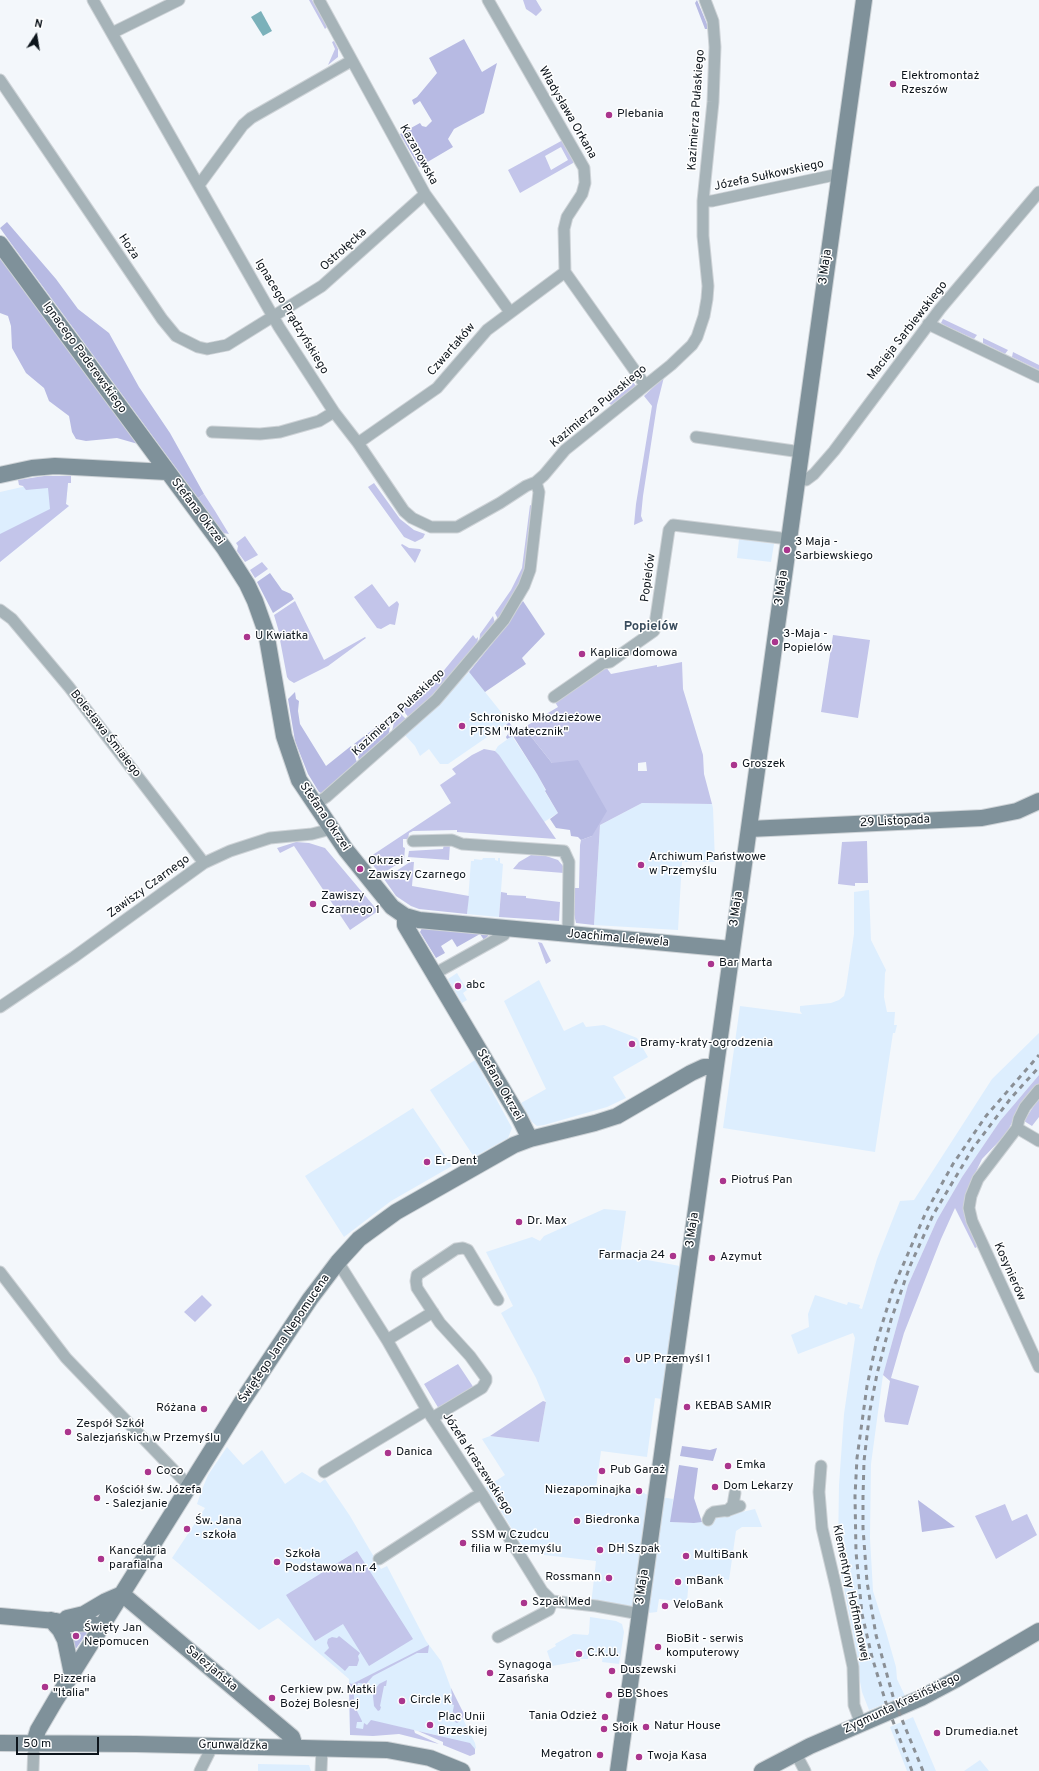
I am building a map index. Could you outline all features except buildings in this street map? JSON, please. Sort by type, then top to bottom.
[{"type":"street","name":"Ignacego Prądzyńskiego","points":[[93,0],[274,317],[334,412],[358,443],[404,511],[412,518],[431,527],[457,527],[500,503],[526,486],[536,482]]},
{"type":"street","points":[[112,33],[178,0]]},
{"type":"street","name":"Kazanowska","points":[[319,0],[425,194],[510,312]]},
{"type":"street","name":"Władysława Orkana","points":[[488,0],[584,168],[582,194],[567,218],[564,229],[565,272]]},
{"type":"street","name":"Kazimierza Pułaskiego","points":[[314,804],[326,797],[436,700],[504,620],[521,593],[530,570],[539,492],[536,482],[565,450],[685,352],[697,337],[701,327],[707,299],[708,286],[703,236],[703,201],[713,102],[715,47],[713,21],[705,0]]},
{"type":"street","name":"3 Maja","points":[[618,1771],[864,0]]},
{"type":"street","points":[[199,185],[243,125],[251,118],[351,60]]},
{"type":"street","name":"Hoża","points":[[0,80],[153,306],[176,336],[198,347],[207,349],[216,348],[227,345],[274,317]]},
{"type":"street","name":"Józefa Sułkowskiego","points":[[703,201],[712,201],[839,174]]},
{"type":"street","name":"Macieja Sarbiewskiego","points":[[797,478],[806,480],[814,474],[834,451],[928,324],[1039,192]]},
{"type":"street","name":"Ostrołęcka","points":[[274,317],[322,286],[425,194]]},
{"type":"street","name":"Ignacego Paderewskiego","points":[[0,244],[167,472]]},
{"type":"street","points":[[565,272],[645,385]]},
{"type":"street","name":"Czwartaków","points":[[358,443],[437,388],[487,330],[565,272]]},
{"type":"street","points":[[928,324],[1039,377]]},
{"type":"street","points":[[212,432],[260,434],[280,432],[319,421],[334,412]]},
{"type":"street","points":[[696,437],[801,452]]},
{"type":"street","points":[[0,475],[32,468],[55,466],[167,472]]},
{"type":"street","name":"Stefana Okrzei","points":[[167,472],[227,554],[247,584],[255,601],[267,638],[284,736],[299,780],[331,829],[380,894],[392,907],[405,916],[405,925],[519,1117],[530,1139]]},
{"type":"street","name":"Popielów","points":[[554,697],[603,663],[610,662],[654,631],[669,530],[673,525],[789,539]]},
{"type":"street","name":"Bolesława Śmiałego","points":[[0,610],[12,619],[69,687],[204,863]]},
{"type":"street","name":"29 Listopada","points":[[748,829],[982,818],[1017,811],[1039,801]]},
{"type":"street","name":"Zawiszy Czarnego","points":[[0,1007],[74,957],[204,863],[230,851],[270,838],[312,834],[331,829]]},
{"type":"street","points":[[412,840],[452,840],[462,844],[564,851],[569,862],[568,935]]},
{"type":"street","name":"Joachima Lelewela","points":[[405,916],[419,920],[731,949]]},
{"type":"street","points":[[434,974],[504,936],[506,928]]},
{"type":"street","name":"Świętego Jana Nepomucena","points":[[34,1743],[35,1736],[45,1718],[189,1486],[310,1299],[338,1262],[359,1239],[396,1212],[499,1153],[530,1139],[617,1116],[691,1073],[704,1067],[715,1067]]},
{"type":"street","points":[[1039,1090],[1025,1106],[1019,1119],[1018,1128],[1039,1141]]},
{"type":"street","name":"Kosynierów","points":[[1018,1128],[978,1179],[971,1196],[969,1208],[972,1221],[1036,1353],[1039,1367]]},
{"type":"street","points":[[324,1472],[430,1414],[482,1388],[486,1381],[486,1378],[470,1356],[452,1337],[417,1288],[417,1275],[456,1249],[463,1248],[468,1250],[498,1300]]},
{"type":"street","name":"Józefa Kraszewskiego","points":[[338,1262],[387,1340],[430,1414],[482,1494],[542,1592],[552,1601]]},
{"type":"street","points":[[0,1272],[66,1358],[189,1486]]},
{"type":"street","points":[[387,1340],[433,1312]]},
{"type":"street","name":"Klementyny Hoffmanowej","points":[[821,1466],[819,1492],[822,1528],[853,1667],[854,1705],[861,1724]]},
{"type":"street","points":[[728,1511],[733,1505],[735,1493]]},
{"type":"street","points":[[378,1559],[473,1498],[482,1494]]},
{"type":"street","points":[[708,1520],[714,1512],[741,1508]]},
{"type":"street","points":[[54,1620],[84,1614],[106,1601],[122,1594]]},
{"type":"street","name":"Salezjańska","points":[[122,1594],[292,1737],[295,1747]]},
{"type":"street","points":[[498,1637],[549,1610],[552,1601],[596,1606],[640,1614]]},
{"type":"street","points":[[0,1616],[54,1620],[71,1624],[88,1623],[101,1628]]},
{"type":"street","points":[[54,1620],[65,1640],[72,1674]]},
{"type":"street","name":"Zygmunta Krasińskiego","points":[[762,1771],[861,1724],[915,1701],[955,1680],[1039,1631]]},
{"type":"street","name":"Grunwaldzka","points":[[0,1743],[295,1747],[400,1751],[430,1758],[462,1771]]},
{"type":"street","points":[[33,1771],[34,1743]]},
{"type":"street","points":[[200,1771],[213,1746]]},
{"type":"street","points":[[321,1771],[322,1748]]},
{"type":"street","points":[[796,1754],[805,1771]]},
{"type":"shaded area","points":[[309,0],[312,0],[327,27],[325,29]]},
{"type":"shaded area","points":[[523,0],[536,0],[542,10],[536,16],[526,9]]},
{"type":"shaded area","points":[[697,0],[708,29],[705,29],[695,3]]},
{"type":"shaded area","points":[[261,11],[272,31],[263,36],[251,17]]},
{"type":"shaded area","points":[[464,39],[482,72],[497,63],[484,113],[454,129],[448,139],[453,147],[419,167],[400,134],[420,123],[422,126],[426,127],[432,121],[420,101],[414,105],[412,100],[417,97],[437,73],[429,58]]},
{"type":"shaded area","points":[[334,41],[338,49],[338,57],[328,65],[335,49],[332,42]]},
{"type":"shaded area","points":[[563,140],[574,160],[573,163],[520,193],[508,170]],"holes":[[[561,147],[568,160],[551,170],[545,156]]]},
{"type":"shaded area","points":[[7,222],[56,279],[78,309],[109,333],[139,387],[170,433],[204,494],[198,498],[13,246],[0,228]]},
{"type":"shaded area","points":[[0,244],[138,444],[117,438],[86,441],[76,439],[72,432],[69,416],[49,401],[44,388],[26,373],[12,348],[11,326],[8,316],[0,313]]},
{"type":"shaded area","points":[[943,319],[977,335],[974,339],[946,326],[941,323]]},
{"type":"shaded area","points":[[983,338],[1008,350],[1005,354],[983,343]]},
{"type":"shaded area","points":[[1013,352],[1039,365],[1039,370],[1012,357]]},
{"type":"shaded area","points":[[664,377],[657,405],[643,496],[641,516],[643,521],[634,525],[652,406],[644,396]]},
{"type":"shaded area","points":[[633,382],[636,386],[612,406],[609,403],[632,385]]},
{"type":"shaded area","points":[[44,476],[71,476],[71,483],[68,483],[66,504],[69,506],[0,562],[0,534],[50,509],[48,488],[26,490],[23,486],[19,485],[18,480]]},
{"type":"shaded area","points":[[68,483],[66,504],[69,506],[0,562],[0,492],[31,485]]},
{"type":"shaded area","points":[[374,483],[400,519],[414,530],[425,534],[423,538],[415,542],[404,537],[368,487]]},
{"type":"shaded area","points":[[204,494],[229,534],[223,533],[198,498]]},
{"type":"shaded area","points":[[530,505],[532,506],[525,571],[520,583],[498,619],[495,613],[511,590],[522,568]]},
{"type":"shaded area","points":[[245,536],[258,555],[245,562],[237,551],[238,546],[236,543]]},
{"type":"shaded area","points":[[739,539],[774,544],[771,562],[737,558]]},
{"type":"shaded area","points":[[402,544],[409,548],[421,550],[415,563],[401,545]]},
{"type":"shaded area","points":[[262,562],[268,569],[255,578],[250,570]]},
{"type":"shaded area","points":[[270,573],[282,590],[291,594],[294,599],[273,613],[257,582]]},
{"type":"shaded area","points":[[372,584],[389,607],[397,601],[399,604],[395,625],[390,624],[381,629],[377,628],[354,597]]},
{"type":"shaded area","points":[[295,601],[324,660],[365,637],[366,638],[328,666],[294,683],[287,677],[280,640],[284,639],[282,632],[279,632],[274,615]]},
{"type":"shaded area","points":[[523,601],[545,634],[522,658],[526,664],[485,692],[469,672]]},
{"type":"shaded area","points":[[493,616],[495,623],[479,644],[480,634]]},
{"type":"shaded area","points":[[473,635],[476,639],[478,637],[477,647],[438,692],[410,719],[401,708],[427,691]]},
{"type":"shaded area","points":[[833,635],[870,640],[858,718],[821,712]]},
{"type":"shaded area","points":[[682,662],[683,689],[703,755],[704,774],[712,804],[642,803],[600,825],[594,925],[576,923],[574,914],[575,888],[579,888],[580,845],[581,840],[592,836],[552,763],[523,728],[558,707],[555,702],[606,667],[611,674],[657,665],[657,667]],"holes":[[[646,762],[647,771],[638,771],[638,763]]]},
{"type":"shaded area","points":[[469,672],[509,722],[448,764],[440,764],[429,749],[420,756],[415,746],[404,734],[438,704]]},
{"type":"shaded area","points":[[295,692],[296,699],[299,701],[298,711],[300,724],[326,766],[351,746],[358,765],[323,794],[319,792],[308,774],[295,741],[288,699]]},
{"type":"shaded area","points":[[399,712],[408,721],[391,736],[394,722],[391,718]]},
{"type":"shaded area","points":[[388,718],[391,722],[388,737],[360,763],[354,744]]},
{"type":"shaded area","points":[[509,722],[516,732],[523,728],[552,763],[578,760],[607,811],[592,836],[581,840],[578,837],[571,836],[570,830],[556,828],[550,819],[558,813],[545,791],[546,790],[513,736],[507,739],[506,737],[510,731],[506,725]]},
{"type":"shaded area","points":[[512,736],[537,774],[546,791],[545,792],[558,813],[544,822],[495,751],[498,746]]},
{"type":"shaded area","points":[[484,749],[495,751],[499,755],[556,839],[457,832],[457,830],[413,831],[409,833],[408,839],[403,839],[403,847],[405,848],[404,860],[380,875],[368,858],[451,803],[440,785],[456,774],[452,769],[472,755]]},
{"type":"shaded area","points":[[642,803],[712,804],[715,862],[682,862],[678,930],[594,925],[600,825]]},
{"type":"shaded area","points":[[867,841],[868,883],[855,883],[855,886],[838,884],[842,842]]},
{"type":"shaded area","points":[[296,842],[309,843],[325,848],[378,911],[350,930],[294,846],[280,853],[277,848]]},
{"type":"shaded area","points":[[444,844],[450,844],[449,860],[408,857],[409,851],[443,849]]},
{"type":"shaded area","points":[[531,855],[546,856],[558,860],[563,866],[564,873],[513,869],[519,862]]},
{"type":"shaded area","points":[[483,858],[495,858],[495,860],[498,861],[498,858],[500,858],[500,863],[503,864],[499,917],[467,914],[471,861],[474,861],[474,859],[482,860]]},
{"type":"shaded area","points":[[410,862],[414,862],[412,886],[469,896],[467,914],[419,909],[411,906],[396,896],[384,879]]},
{"type":"shaded area","points":[[869,890],[871,940],[886,970],[884,997],[887,1012],[895,1012],[894,1025],[897,1025],[895,1033],[893,1033],[875,1152],[723,1128],[740,1006],[802,1014],[800,1011],[800,1006],[831,1003],[844,996],[854,934],[854,892]]},
{"type":"shaded area","points":[[501,892],[507,893],[507,895],[526,896],[526,898],[560,902],[559,921],[499,917]]},
{"type":"shaded area","points":[[423,926],[488,934],[488,936],[484,940],[480,934],[457,947],[452,939],[441,946],[445,953],[436,958],[420,932]]},
{"type":"shaded area","points":[[538,942],[542,943],[551,961],[546,964]]},
{"type":"shaded area","name":"abc","points":[[457,973],[467,990],[463,993],[467,1000],[462,1003],[448,979]]},
{"type":"shaded area","points":[[539,980],[564,1031],[583,1022],[586,1027],[604,1025],[637,1038],[648,1057],[613,1077],[626,1098],[607,1107],[544,1125],[537,1126],[532,1122],[521,1103],[546,1089],[504,1001]]},
{"type":"shaded area","points":[[1039,1033],[1039,1075],[1000,1121],[962,1177],[937,1220],[908,1285],[883,1375],[871,1464],[870,1538],[873,1591],[896,1667],[897,1679],[905,1696],[869,1710],[862,1692],[856,1661],[858,1660],[841,1573],[838,1549],[839,1485],[844,1414],[855,1338],[853,1333],[798,1354],[791,1335],[809,1327],[808,1314],[815,1295],[847,1305],[848,1302],[860,1305],[859,1308],[862,1309],[877,1259],[900,1201],[914,1200],[992,1079]]},
{"type":"shaded area","points":[[475,1060],[512,1128],[508,1138],[474,1157],[430,1090]]},
{"type":"shaded area","points":[[1039,1075],[1039,1087],[1015,1117],[1006,1134],[982,1159],[970,1184],[964,1210],[965,1217],[977,1247],[975,1248],[955,1208],[941,1239],[904,1333],[891,1378],[919,1386],[908,1425],[885,1422],[884,1416],[890,1381],[883,1375],[908,1285],[937,1220],[962,1177],[1000,1121]]},
{"type":"shaded area","points":[[1039,1098],[1039,1117],[1032,1126],[1024,1121]]},
{"type":"shaded area","points":[[413,1108],[452,1166],[391,1201],[344,1237],[305,1176]]},
{"type":"shaded area","points":[[604,1209],[626,1211],[620,1255],[680,1266],[662,1399],[655,1398],[647,1457],[601,1451],[596,1488],[638,1494],[643,1491],[645,1494],[673,1499],[671,1522],[694,1523],[755,1509],[762,1527],[742,1527],[736,1531],[729,1580],[697,1575],[696,1578],[689,1577],[687,1602],[659,1599],[657,1612],[640,1614],[591,1605],[596,1561],[527,1553],[486,1487],[505,1475],[482,1439],[490,1436],[539,1442],[546,1402],[536,1378],[501,1313],[513,1306],[486,1252],[532,1237],[540,1241],[544,1236]]},
{"type":"shaded area","points":[[202,1295],[212,1305],[195,1322],[184,1312]]},
{"type":"shaded area","points":[[458,1364],[474,1388],[439,1409],[424,1384]]},
{"type":"shaded area","points":[[543,1401],[546,1402],[539,1442],[490,1436]]},
{"type":"shaded area","points":[[682,1446],[710,1450],[717,1448],[713,1461],[680,1456]]},
{"type":"shaded area","name":"Szkoła Podstawowa nr 4","points":[[227,1447],[243,1465],[262,1450],[285,1484],[302,1472],[320,1483],[325,1479],[350,1516],[381,1569],[387,1566],[426,1641],[441,1661],[460,1713],[476,1748],[469,1753],[436,1735],[390,1725],[350,1731],[349,1679],[278,1618],[259,1630],[172,1558],[205,1508],[197,1504],[201,1492],[208,1475]]},
{"type":"shaded area","points":[[679,1465],[698,1468],[694,1498],[702,1522],[670,1522]]},
{"type":"shaded area","points":[[918,1500],[955,1527],[922,1532]]},
{"type":"shaded area","points":[[1005,1504],[1012,1521],[1027,1514],[1037,1535],[996,1559],[975,1516]]},
{"type":"shaded area","points":[[357,1551],[413,1639],[369,1666],[343,1624],[315,1641],[286,1595]]},
{"type":"shaded area","points":[[590,1617],[616,1621],[622,1624],[624,1632],[619,1664],[602,1662],[603,1655],[598,1654],[598,1652],[588,1653],[588,1659],[580,1659],[580,1661],[552,1666],[547,1651],[556,1646],[555,1644],[573,1634],[588,1635]]},
{"type":"shaded area","points":[[86,1627],[87,1633],[75,1650],[73,1650],[69,1629]]},
{"type":"shaded area","points":[[339,1636],[360,1653],[358,1656],[359,1660],[357,1666],[349,1666],[345,1671],[324,1653],[329,1648],[327,1643],[328,1639],[332,1637],[337,1638]]},
{"type":"shaded area","points":[[429,1645],[428,1653],[417,1653],[373,1676],[366,1684],[358,1683],[354,1695],[354,1705],[362,1722],[357,1722],[356,1728],[363,1729],[364,1723],[367,1725],[371,1720],[414,1730],[415,1733],[439,1744],[399,1734],[373,1736],[350,1735],[349,1683],[352,1684]]},
{"type":"shaded area","points":[[387,1680],[386,1686],[384,1686],[381,1707],[378,1711],[374,1706],[374,1691],[379,1684]]},
{"type":"shaded area","points":[[451,1688],[464,1714],[463,1718],[457,1723],[448,1716],[452,1716],[454,1705],[451,1704]]},
{"type":"shaded area","points":[[913,1717],[936,1771],[907,1771],[890,1727]]},
{"type":"shaded area","points":[[418,1731],[470,1743],[475,1749],[475,1754],[470,1756],[443,1745],[443,1742]]},
{"type":"shaded area","points":[[980,1760],[989,1771],[964,1771]]},
{"type":"shaded area","points":[[258,1764],[309,1765],[311,1771],[258,1771]]},
{"type":"railway","points":[[912,1771],[886,1703],[872,1657],[862,1614],[856,1552],[855,1496],[857,1458],[867,1386],[876,1344],[894,1286],[926,1212],[953,1164],[986,1116],[1039,1055]]},
{"type":"railway","points":[[923,1771],[894,1700],[876,1635],[867,1582],[863,1528],[863,1497],[864,1461],[870,1410],[877,1374],[891,1320],[910,1266],[933,1215],[973,1148],[1011,1098],[1039,1067]]},
{"type":"place","name":"Elektromontaż Rzeszów","points":[[893,84]]},
{"type":"place","name":"Plebania","points":[[609,115]]},
{"type":"place","name":"3 Maja - Sarbiewskiego","points":[[787,550]]},
{"type":"place","name":"U Kwiatka","points":[[247,637]]},
{"type":"place","name":"3-Maja - Popielów","points":[[775,642]]},
{"type":"place","name":"Kaplica domowa","points":[[582,654]]},
{"type":"place","name":"Schronisko Młodzieżowe PTSM \"Matecznik\"","points":[[462,726]]},
{"type":"place","name":"Groszek","points":[[734,765]]},
{"type":"place","name":"Archiwum Państwowe w Przemyślu","points":[[641,865]]},
{"type":"place","name":"Okrzei - Zawiszy Czarnego","points":[[360,869]]},
{"type":"place","name":"Zawiszy Czarnego 1","points":[[313,904]]},
{"type":"place","name":"Bar Marta","points":[[711,964]]},
{"type":"place","name":"abc","points":[[458,986]]},
{"type":"place","name":"Bramy-kraty-ogrodzenia","points":[[632,1044]]},
{"type":"place","name":"Er-Dent","points":[[427,1162]]},
{"type":"place","name":"Piotruś Pan","points":[[723,1181]]},
{"type":"place","name":"Dr. Max","points":[[519,1222]]},
{"type":"place","name":"Farmacja 24","points":[[673,1256]]},
{"type":"place","name":"Azymut","points":[[712,1258]]},
{"type":"place","name":"UP Przemyśl 1","points":[[627,1360]]},
{"type":"place","name":"KEBAB SAMIR","points":[[687,1407]]},
{"type":"place","name":"Różana","points":[[204,1409]]},
{"type":"place","name":"Zespół Szkół Salezjańskich w Przemyślu","points":[[68,1432]]},
{"type":"place","name":"Danica","points":[[388,1453]]},
{"type":"place","name":"Emka","points":[[728,1466]]},
{"type":"place","name":"Pub Garaż","points":[[602,1471]]},
{"type":"place","name":"Coco","points":[[148,1472]]},
{"type":"place","name":"Dom Lekarzy","points":[[715,1487]]},
{"type":"place","name":"Niezapominajka","points":[[639,1491]]},
{"type":"place","name":"Kościół św. Józefa - Salezjanie","points":[[97,1498]]},
{"type":"place","name":"Biedronka","points":[[577,1521]]},
{"type":"place","name":"Św. Jana - szkoła","points":[[187,1529]]},
{"type":"place","name":"SSM w Czudcu filia w Przemyślu","points":[[463,1543]]},
{"type":"place","name":"DH Szpak","points":[[600,1550]]},
{"type":"place","name":"MultiBank","points":[[686,1556]]},
{"type":"place","name":"Kancelaria parafialna","points":[[101,1559]]},
{"type":"place","name":"Szkoła Podstawowa nr 4","points":[[277,1562]]},
{"type":"place","name":"Rossmann","points":[[609,1578]]},
{"type":"place","name":"mBank","points":[[678,1582]]},
{"type":"place","name":"Szpak Med","points":[[524,1603]]},
{"type":"place","name":"VeloBank","points":[[665,1606]]},
{"type":"place","name":"Święty Jan Nepomucen","points":[[76,1636]]},
{"type":"place","name":"BioBit - serwis komputerowy","points":[[658,1647]]},
{"type":"place","name":"C.K.U.","points":[[579,1654]]},
{"type":"place","name":"Duszewski","points":[[612,1671]]},
{"type":"place","name":"Synagoga Zasańska","points":[[490,1673]]},
{"type":"place","name":"Pizzeria \"Italia\"","points":[[45,1687]]},
{"type":"place","name":"BB Shoes","points":[[609,1695]]},
{"type":"place","name":"Cerkiew pw. Matki Bożej Bolesnej","points":[[272,1698]]},
{"type":"place","name":"Circle K","points":[[402,1701]]},
{"type":"place","name":"Tania Odzież","points":[[605,1717]]},
{"type":"place","name":"Plac Unii Brzeskiej","points":[[430,1725]]},
{"type":"place","name":"Natur House","points":[[646,1727]]},
{"type":"place","name":"Słoik","points":[[604,1729]]},
{"type":"place","name":"Drumedia.net","points":[[937,1733]]},
{"type":"place","name":"Megatron","points":[[600,1755]]},
{"type":"place","name":"Twoja Kasa","points":[[639,1757]]},
{"type":"district","name":"Popielów","points":[[651,627]]}]
